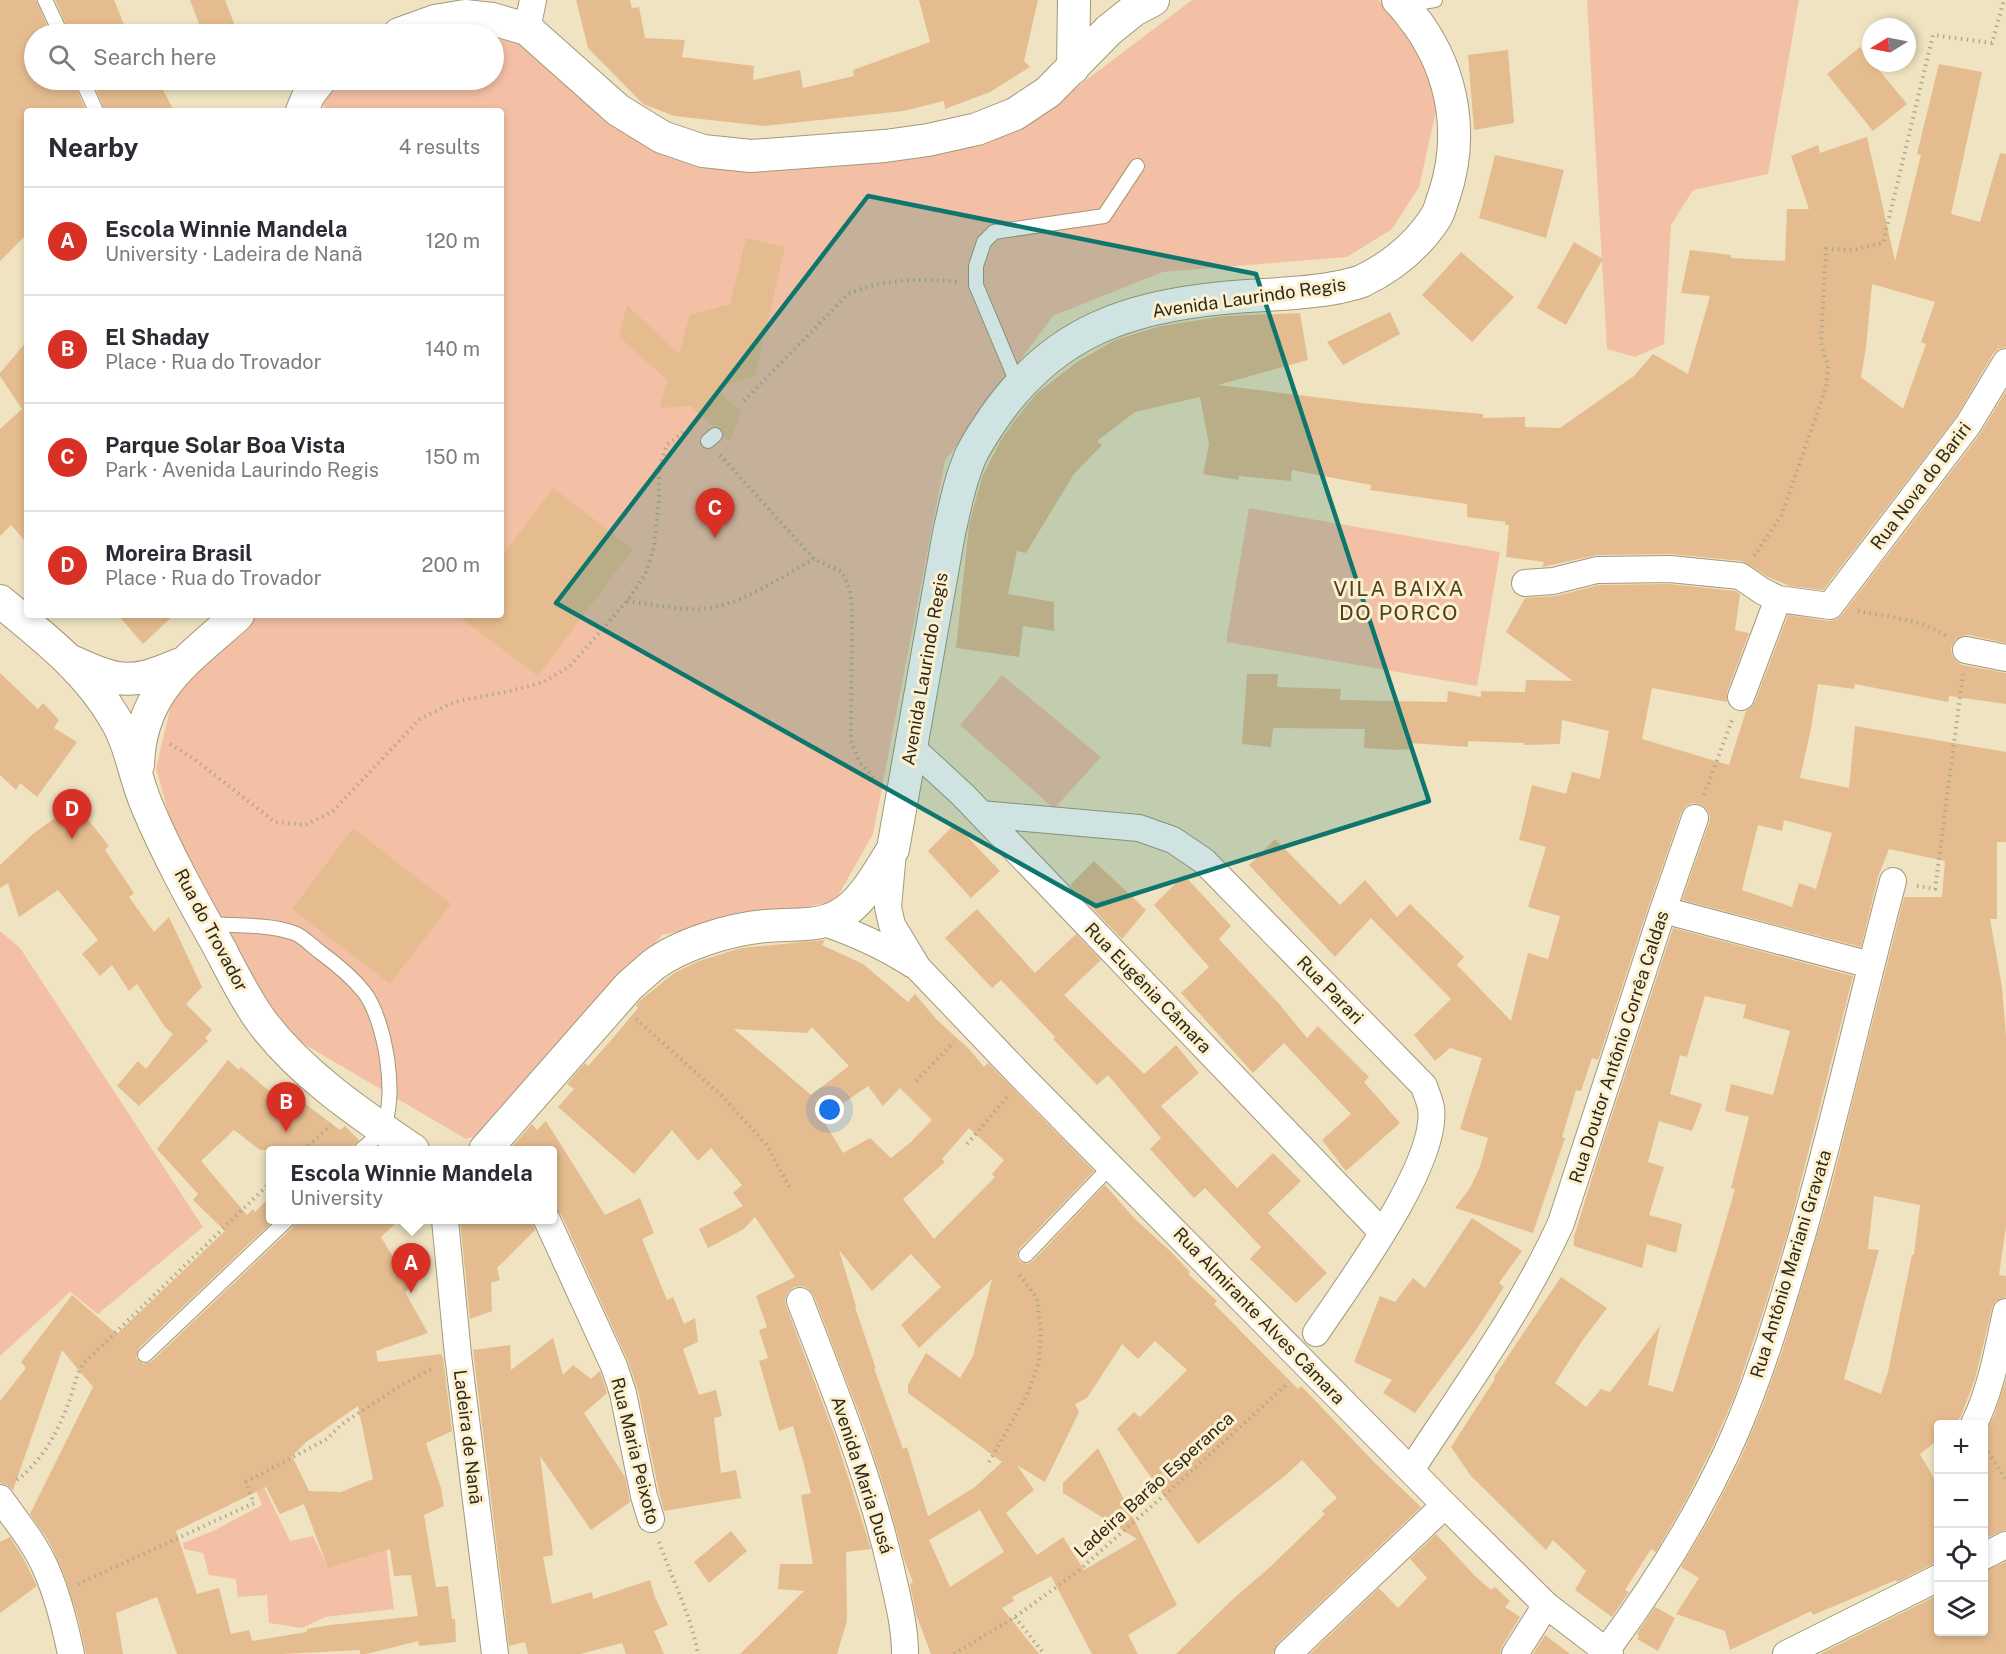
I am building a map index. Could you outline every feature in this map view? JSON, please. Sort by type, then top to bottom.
[{"type":"street","points":[[1073,68],[1074,0]]},
{"type":"street","points":[[427,24],[465,16],[492,19],[530,14],[618,110],[662,137],[703,150],[751,156],[928,141],[977,129],[1016,114],[1048,92],[1109,30],[1134,10],[1153,0]]},
{"type":"street","name":"Avenida Laurindo Regis","points":[[822,922],[840,915],[857,901],[893,849],[958,491],[972,454],[991,421],[1018,385],[1042,362],[1074,338],[1104,324],[1146,311],[1181,303],[1322,290],[1359,283],[1390,265],[1415,243],[1437,216],[1449,181],[1455,144],[1453,107],[1444,70],[1428,38],[1401,2]]},
{"type":"street","points":[[303,108],[312,90]]},
{"type":"street","name":"Rua Nova do Bariri","points":[[1830,606],[1968,425],[2006,362]]},
{"type":"street","points":[[1525,583],[1553,581],[1597,570],[1670,569],[1740,576],[1778,599],[1830,606]]},
{"type":"street","points":[[1741,697],[1778,599]]},
{"type":"street","points":[[0,602],[72,662],[118,678],[136,678],[156,674],[186,662]]},
{"type":"street","points":[[137,776],[142,727],[163,686],[235,618]]},
{"type":"street","points":[[1966,650],[2006,658]]},
{"type":"street","name":"Rua do Trovador","points":[[72,662],[101,697],[126,739],[143,798],[156,828],[242,989],[267,1028],[321,1082],[372,1140],[397,1146]]},
{"type":"street","name":"Rua Eugênia Câmara","points":[[912,748],[963,795],[1382,1232]]},
{"type":"street","name":"Rua Parari","points":[[981,814],[1139,828],[1173,840],[1204,861],[1424,1086],[1431,1109],[1430,1130],[1416,1172],[1382,1232],[1316,1333]]},
{"type":"street","name":"Rua Doutor Antônio Corrêa Caldas","points":[[1411,1470],[1527,1291],[1561,1223],[1695,818]]},
{"type":"street","name":"Rua Almirante Alves Câmara","points":[[893,849],[888,906],[892,925],[918,968],[1023,1078],[1445,1505],[1546,1605],[1608,1653]]},
{"type":"street","name":"Rua Antônio Mariani Gravata","points":[[1608,1653],[1669,1560],[1725,1455],[1756,1383],[1781,1308],[1825,1153],[1893,881]]},
{"type":"street","points":[[1663,910],[1871,965]]},
{"type":"street","points":[[492,1146],[616,1000],[655,964],[684,948],[720,935],[762,926],[822,922]]},
{"type":"street","name":"Rua Almirante Alves Câmara","points":[[822,922],[876,943],[918,968]]},
{"type":"street","name":"Ladeira de Nanã","points":[[445,1224],[458,1354],[495,1654]]},
{"type":"street","name":"Rua Maria Peixoto","points":[[549,1224],[617,1375],[651,1519]]},
{"type":"street","name":"Avenida Maria Dusá","points":[[800,1301],[838,1398],[884,1539],[899,1603],[905,1654]]},
{"type":"street","points":[[1976,1420],[1995,1362],[2006,1312]]},
{"type":"street","points":[[4,1492],[46,1568],[56,1594],[71,1654]]},
{"type":"street","points":[[1288,1654],[1445,1505]]},
{"type":"street","points":[[1988,1554],[2006,1545]]},
{"type":"street","points":[[1786,1654],[1934,1580]]},
{"type":"street","points":[[1515,1654],[1546,1605]]},
{"type":"lane","points":[[45,0],[56,24]]},
{"type":"lane","points":[[1401,2],[1435,0]]},
{"type":"lane","points":[[87,90],[95,108]]},
{"type":"lane","points":[[1018,385],[976,285],[976,266],[984,242],[994,232],[1104,216],[1137,166]]},
{"type":"lane","points":[[206,924],[265,928],[296,934],[330,959],[364,992],[378,1020],[388,1061],[389,1109],[372,1140]]},
{"type":"lane","points":[[1026,1255],[1111,1166]]},
{"type":"lane","points":[[145,1355],[283,1224]]},
{"type":"path","points":[[1740,576],[1781,516],[1826,388],[1828,366],[1821,343],[1826,249],[1852,250],[1882,243],[1933,35],[1992,43],[2004,0]]},
{"type":"path","points":[[744,401],[848,294],[866,286],[890,282],[933,279],[976,285]]},
{"type":"path","points":[[142,727],[194,759],[275,822],[305,825],[332,812],[420,719],[454,702],[544,682],[570,666],[627,601],[645,575],[654,548],[659,501],[659,469],[667,445],[683,432],[698,429],[712,438],[814,559],[842,572],[850,590],[852,608],[851,741],[860,763],[901,807]]},
{"type":"path","points":[[627,601],[697,609],[717,607],[736,601],[814,559]]},
{"type":"path","points":[[1830,606],[1911,622],[1940,632],[1966,650],[1935,889],[1893,881]]},
{"type":"path","points":[[1695,818],[1741,697]]},
{"type":"path","points":[[616,1000],[721,1095],[766,1144],[791,1190]]},
{"type":"path","points":[[916,1081],[971,1024]]},
{"type":"path","points":[[967,1144],[1023,1078]]},
{"type":"path","points":[[4,1492],[27,1473],[49,1444],[63,1418],[82,1364],[266,1187]]},
{"type":"path","points":[[989,1462],[1027,1395],[1040,1362],[1041,1332],[1037,1298],[1017,1273],[1026,1255]]},
{"type":"path","points":[[56,1594],[254,1503],[246,1482],[327,1439],[351,1417],[400,1386],[458,1354]]},
{"type":"path","name":"Ladeira Barão Esperanca","points":[[954,1654],[1014,1617],[1077,1572],[1307,1366]]},
{"type":"path","points":[[1988,1452],[2006,1479]]},
{"type":"path","name":"Rua Maria Peixoto","points":[[651,1519],[670,1575],[690,1619],[698,1654]]},
{"type":"path","points":[[1014,1617],[1044,1654]]},
{"type":"highlighted area","points":[[868,196],[1256,274],[1429,801],[1096,906],[556,603]]},
{"type":"shaded area","points":[[1192,0],[1378,0],[1415,38],[1438,102],[1419,187],[1392,229],[1347,257],[1163,272],[1053,316],[945,461],[873,834],[835,901],[662,935],[501,1129],[466,1139],[280,1030],[177,844],[156,768],[172,701],[249,618],[504,618],[504,108],[324,108],[324,101],[332,90],[504,90],[504,40],[519,44],[623,132],[698,166],[862,164],[1019,131]]},
{"type":"shaded area","points":[[1587,0],[1799,0],[1768,174],[1693,190],[1671,225],[1664,344],[1635,357],[1607,349]]},
{"type":"shaded area","points":[[1249,508],[1500,552],[1477,686],[1226,642]]},
{"type":"shaded area","points":[[1002,675],[1101,757],[1054,809],[960,725]]},
{"type":"shaded area","points":[[0,931],[20,948],[203,1227],[98,1314],[70,1292],[0,1356]]},
{"type":"shaded area","points":[[261,1481],[290,1541],[313,1536],[328,1567],[362,1558],[364,1549],[386,1547],[394,1609],[325,1617],[302,1628],[269,1623],[267,1595],[238,1597],[236,1579],[209,1575],[203,1553],[184,1549],[183,1543],[215,1530],[262,1505],[253,1484]]},
{"type":"building","points":[[0,0],[36,0],[47,24],[24,24],[24,90],[77,90],[85,108],[24,108],[24,237],[0,261]]},
{"type":"building","points":[[55,0],[114,0],[124,24],[66,24]]},
{"type":"building","points":[[190,0],[225,0],[234,24],[199,24]]},
{"type":"building","points":[[576,0],[630,0],[632,8],[639,7],[645,38],[685,40],[682,57],[754,66],[753,80],[800,70],[803,88],[854,76],[853,70],[930,42],[919,0],[1038,0],[1024,61],[1030,67],[990,92],[945,109],[944,101],[903,111],[764,126],[674,116],[643,104],[588,48]]},
{"type":"building","points":[[1860,47],[1862,49],[1862,72],[1881,72],[1907,104],[1873,131],[1827,74]]},
{"type":"building","points":[[1508,50],[1514,123],[1474,130],[1468,55]]},
{"type":"building","points":[[1939,64],[1982,72],[1951,214],[1980,222],[2000,153],[2006,154],[2006,347],[1998,349],[1993,354],[1956,417],[1823,590],[1790,586],[1768,577],[1742,561],[1671,554],[1597,555],[1542,567],[1544,562],[1506,557],[1509,525],[1505,525],[1506,522],[1467,517],[1467,504],[1370,490],[1371,485],[1292,470],[1291,481],[1239,476],[1238,480],[1203,474],[1209,445],[1200,397],[1135,412],[1097,441],[1102,445],[1074,474],[1026,553],[1017,551],[1008,594],[1054,602],[1054,631],[1023,626],[1019,657],[956,648],[969,525],[982,477],[1001,440],[1037,393],[1077,362],[1115,340],[1161,326],[1225,316],[1300,313],[1308,360],[1218,385],[1370,404],[1483,414],[1483,418],[1525,417],[1525,427],[1560,428],[1634,376],[1653,354],[1688,374],[1710,296],[1681,293],[1690,250],[1731,255],[1731,258],[1785,261],[1787,209],[1809,209],[1791,156],[1818,145],[1820,153],[1867,137],[1895,261],[1921,155],[1917,154]],"holes":[[[1872,284],[1935,302],[1921,342],[1926,344],[1903,409],[1861,377]]]},
{"type":"building","points":[[96,90],[163,90],[172,108],[104,108]]},
{"type":"building","points":[[1495,155],[1564,170],[1546,238],[1479,218]]},
{"type":"building","points":[[746,238],[785,247],[755,376],[715,388],[741,412],[730,442],[721,429],[713,426],[690,406],[660,408],[667,380],[619,337],[627,305],[679,354],[690,315],[730,304]]},
{"type":"building","points":[[1574,242],[1603,259],[1566,325],[1537,308]]},
{"type":"building","points":[[1461,252],[1514,297],[1472,342],[1422,295]]},
{"type":"building","points":[[1390,312],[1400,334],[1343,365],[1327,342]]},
{"type":"building","points":[[24,345],[24,540],[11,525],[0,536],[0,429],[22,409],[0,373]]},
{"type":"building","points":[[2006,391],[2006,643],[1969,635],[1955,640],[1951,648],[1952,655],[1962,665],[2006,673],[2006,704],[1949,696],[1948,702],[1855,684],[1854,689],[1818,684],[1800,778],[1849,788],[1855,726],[2006,752],[2006,842],[1997,842],[1997,919],[1990,919],[2002,987],[2006,1036],[2006,1226],[1999,1275],[2006,1276],[2006,1297],[1995,1302],[1992,1308],[1975,1379],[1961,1416],[1958,1420],[1934,1420],[1934,1443],[1920,1454],[1934,1478],[1934,1564],[1897,1582],[1896,1580],[1813,1615],[1811,1611],[1730,1650],[1725,1631],[1676,1614],[1699,1578],[1681,1567],[1713,1513],[1740,1460],[1783,1349],[1830,1192],[1904,897],[1942,897],[1945,861],[1889,849],[1878,877],[1861,947],[1682,900],[1710,816],[1707,809],[1700,804],[1692,803],[1685,807],[1649,905],[1598,1060],[1592,1058],[1581,1091],[1576,1090],[1562,1137],[1565,1138],[1533,1233],[1455,1208],[1470,1188],[1480,1167],[1488,1138],[1460,1129],[1482,1058],[1450,1048],[1435,1061],[1414,1035],[1451,999],[1371,918],[1335,957],[1249,865],[1275,839],[1340,905],[1365,880],[1397,917],[1410,904],[1464,957],[1457,965],[1511,1021],[1528,953],[1548,959],[1560,916],[1528,907],[1546,847],[1519,840],[1532,785],[1566,794],[1572,772],[1600,779],[1609,731],[1562,720],[1560,744],[1524,745],[1524,743],[1468,741],[1468,747],[1410,743],[1410,749],[1397,750],[1364,748],[1365,729],[1273,728],[1271,747],[1242,744],[1247,674],[1278,674],[1277,687],[1341,689],[1340,700],[1447,702],[1448,691],[1481,697],[1481,691],[1525,692],[1526,680],[1573,681],[1506,632],[1525,598],[1556,596],[1599,585],[1669,584],[1735,591],[1740,594],[1735,630],[1749,633],[1727,692],[1727,702],[1652,688],[1642,739],[1729,765],[1746,711],[1755,702],[1788,615],[1829,621],[1836,620],[1980,434]],"holes":[[[1784,820],[1832,833],[1816,889],[1799,883],[1792,907],[1742,890],[1758,825],[1782,831]],[[1874,1196],[1920,1205],[1914,1255],[1912,1255],[1888,1372],[1881,1394],[1844,1379],[1879,1250],[1868,1249]]]},
{"type":"building","points":[[553,488],[633,549],[538,676],[461,618],[504,618],[504,553]]},
{"type":"building","points":[[121,618],[171,618],[143,644]]},
{"type":"building","points":[[0,673],[38,709],[43,703],[59,720],[54,728],[77,742],[37,797],[20,783],[16,790],[0,775]]},
{"type":"building","points":[[75,803],[109,846],[105,850],[134,893],[129,897],[154,932],[169,917],[202,987],[186,1004],[212,1030],[205,1038],[208,1041],[139,1106],[117,1086],[138,1061],[146,1069],[173,1034],[165,1027],[137,984],[129,991],[112,965],[100,976],[82,954],[98,940],[58,890],[19,917],[8,883],[0,888],[0,865],[33,834]]},
{"type":"building","points":[[955,824],[1000,871],[971,898],[928,851]]},
{"type":"building","points":[[353,828],[451,904],[390,984],[292,909]]},
{"type":"building","points":[[1094,861],[1146,910],[1122,939],[1070,885]]},
{"type":"building","points":[[1184,875],[1231,926],[1219,939],[1307,1038],[1318,1026],[1369,1077],[1364,1082],[1400,1123],[1346,1171],[1322,1140],[1351,1114],[1284,1043],[1253,1073],[1181,993],[1209,967],[1154,905]]},
{"type":"building","points":[[977,909],[1035,973],[1076,934],[1101,960],[1064,995],[1144,1074],[1176,1045],[1199,1073],[1161,1106],[1237,1188],[1273,1153],[1301,1181],[1268,1213],[1327,1273],[1296,1303],[1250,1259],[1261,1247],[1205,1188],[1194,1198],[1150,1149],[1161,1138],[1108,1075],[1097,1085],[1001,980],[992,988],[945,938]]},
{"type":"building","points":[[1673,928],[1853,976],[1789,1228],[1735,1395],[1687,1498],[1656,1552],[1651,1549],[1625,1590],[1629,1592],[1612,1617],[1575,1590],[1586,1571],[1553,1540],[1546,1550],[1471,1476],[1451,1447],[1495,1379],[1494,1377],[1561,1277],[1607,1308],[1555,1383],[1586,1407],[1601,1389],[1610,1392],[1660,1326],[1648,1385],[1673,1392],[1735,1189],[1731,1188],[1749,1117],[1725,1111],[1731,1084],[1773,1095],[1790,1031],[1743,1018],[1746,1005],[1705,996],[1687,1057],[1680,1055],[1670,1094],[1702,1104],[1692,1131],[1659,1121],[1648,1162],[1664,1167],[1649,1215],[1682,1224],[1676,1253],[1647,1244],[1642,1268],[1574,1246],[1574,1237],[1599,1155]]},
{"type":"building","points":[[825,940],[822,945],[863,964],[908,1002],[915,994],[937,1020],[968,1048],[984,1067],[988,1063],[1094,1171],[1019,1249],[1017,1257],[1020,1262],[1028,1264],[1033,1261],[1105,1185],[1135,1219],[1190,1272],[1188,1274],[1217,1301],[1214,1304],[1298,1389],[1301,1386],[1421,1507],[1278,1643],[1273,1654],[1176,1654],[1325,1514],[1322,1511],[1337,1498],[1302,1460],[1198,1544],[1117,1429],[1134,1412],[1140,1417],[1187,1370],[1155,1341],[1138,1359],[1122,1344],[1087,1398],[1075,1404],[1079,1412],[1045,1482],[1017,1465],[1034,1490],[1006,1513],[1037,1555],[1063,1537],[1084,1570],[1137,1539],[1063,1493],[1063,1483],[1098,1448],[1177,1605],[1128,1635],[1138,1654],[1092,1654],[1051,1576],[1012,1597],[1014,1601],[1002,1608],[1039,1654],[931,1654],[916,1614],[910,1584],[913,1582],[865,1429],[814,1296],[809,1289],[802,1286],[794,1287],[788,1292],[785,1299],[786,1306],[836,1439],[871,1549],[846,1552],[847,1621],[837,1654],[740,1654],[804,1591],[778,1589],[780,1564],[813,1564],[801,1495],[811,1493],[804,1465],[793,1426],[779,1431],[759,1361],[768,1358],[759,1330],[767,1327],[756,1296],[795,1277],[755,1217],[744,1229],[708,1248],[699,1229],[743,1206],[733,1193],[742,1185],[711,1148],[698,1161],[672,1130],[634,1174],[558,1107],[574,1089],[567,1084],[585,1063],[588,1066],[613,1038],[638,1008],[636,1005],[642,999],[674,973],[699,961],[741,948]],"holes":[[[812,1027],[849,1066],[811,1095],[734,1029],[807,1033]],[[868,1086],[883,1106],[900,1088],[932,1120],[911,1142],[891,1158],[870,1138],[843,1153],[822,1118]],[[969,1128],[1004,1160],[992,1174],[995,1177],[934,1239],[903,1199],[945,1162],[942,1159]],[[839,1250],[872,1291],[911,1254],[941,1287],[901,1325],[919,1348],[992,1279],[973,1356],[960,1378],[926,1353],[908,1385],[908,1393],[1002,1462],[975,1487],[928,1516],[907,1447],[903,1449],[855,1307]],[[980,1510],[1004,1552],[950,1587],[929,1540]]]},
{"type":"building","points":[[228,1060],[239,1070],[241,1067],[289,1108],[296,1097],[340,1130],[345,1126],[359,1140],[353,1146],[266,1146],[266,1150],[260,1150],[234,1130],[201,1161],[247,1215],[253,1209],[255,1212],[266,1201],[266,1224],[270,1224],[139,1348],[136,1358],[143,1364],[151,1362],[294,1224],[395,1224],[381,1237],[411,1287],[405,1292],[428,1333],[376,1351],[378,1362],[441,1354],[443,1358],[452,1431],[426,1443],[441,1488],[444,1506],[424,1515],[436,1587],[448,1586],[452,1619],[455,1619],[456,1642],[419,1646],[418,1641],[366,1654],[360,1654],[360,1650],[283,1654],[177,1654],[157,1597],[116,1613],[123,1654],[86,1654],[78,1618],[64,1574],[50,1543],[30,1514],[93,1387],[62,1350],[13,1490],[0,1483],[0,1401],[26,1368],[21,1362],[72,1295],[117,1334],[225,1231],[193,1200],[198,1194],[157,1149]],"holes":[[[358,1406],[373,1479],[341,1492],[309,1491],[292,1456],[306,1442]],[[266,1487],[280,1514],[304,1504],[328,1568],[390,1549],[394,1576],[411,1575],[418,1616],[330,1625],[307,1629],[307,1632],[252,1641],[249,1630],[231,1634],[219,1588],[197,1594],[176,1531]]]},
{"type":"building","points":[[546,1121],[605,1215],[640,1198],[654,1233],[642,1239],[667,1300],[673,1297],[684,1324],[695,1318],[698,1342],[683,1349],[699,1395],[716,1390],[722,1416],[714,1418],[721,1473],[736,1470],[741,1498],[664,1511],[638,1390],[628,1361],[561,1214],[557,1210],[557,1146],[513,1146],[532,1124],[537,1130]]},
{"type":"building","points":[[1472,1218],[1522,1251],[1499,1283],[1504,1287],[1476,1330],[1415,1413],[1383,1393],[1392,1380],[1354,1362],[1380,1296],[1395,1302],[1413,1278],[1425,1288]]},
{"type":"building","points":[[460,1224],[533,1224],[535,1230],[497,1268],[500,1280],[491,1283],[492,1311],[470,1319]]},
{"type":"building","points":[[553,1338],[563,1375],[573,1365],[591,1379],[600,1371],[607,1393],[584,1413],[625,1477],[630,1502],[591,1530],[540,1456],[553,1555],[543,1557],[552,1604],[592,1592],[593,1599],[650,1580],[668,1625],[654,1631],[664,1654],[626,1654],[622,1643],[580,1654],[528,1654],[525,1642],[509,1646],[473,1350],[510,1345],[511,1370]]},
{"type":"building","points":[[2006,1380],[2006,1530],[1988,1537],[1988,1426],[1994,1416]]},
{"type":"building","points":[[731,1531],[747,1551],[709,1583],[694,1562]]},
{"type":"building","points":[[1436,1534],[1475,1576],[1491,1590],[1495,1587],[1510,1601],[1505,1607],[1520,1617],[1502,1646],[1500,1654],[1310,1654],[1379,1588],[1398,1608],[1427,1578],[1410,1559]]},
{"type":"building","points":[[10,1537],[37,1586],[0,1613],[0,1542]]},
{"type":"building","points":[[2006,1562],[2006,1654],[1820,1654],[1934,1597],[1934,1636],[1988,1636],[1988,1569]]},
{"type":"building","points":[[1655,1607],[1675,1618],[1658,1651],[1637,1639],[1639,1636],[1637,1634]]},
{"type":"building","points":[[1545,1635],[1570,1654],[1533,1654]]},
{"type":"place","name":"Parque Solar Boa Vista","points":[[715,538]]},
{"type":"place","name":"Moreira Brasil","points":[[72,839]]},
{"type":"place","name":"El Shaday","points":[[286,1132]]},
{"type":"place","name":"Escola Winnie Mandela","points":[[411,1293]]},
{"type":"district","name":"VILA BAIXA DO PORCO","points":[[1399,601]]}]
